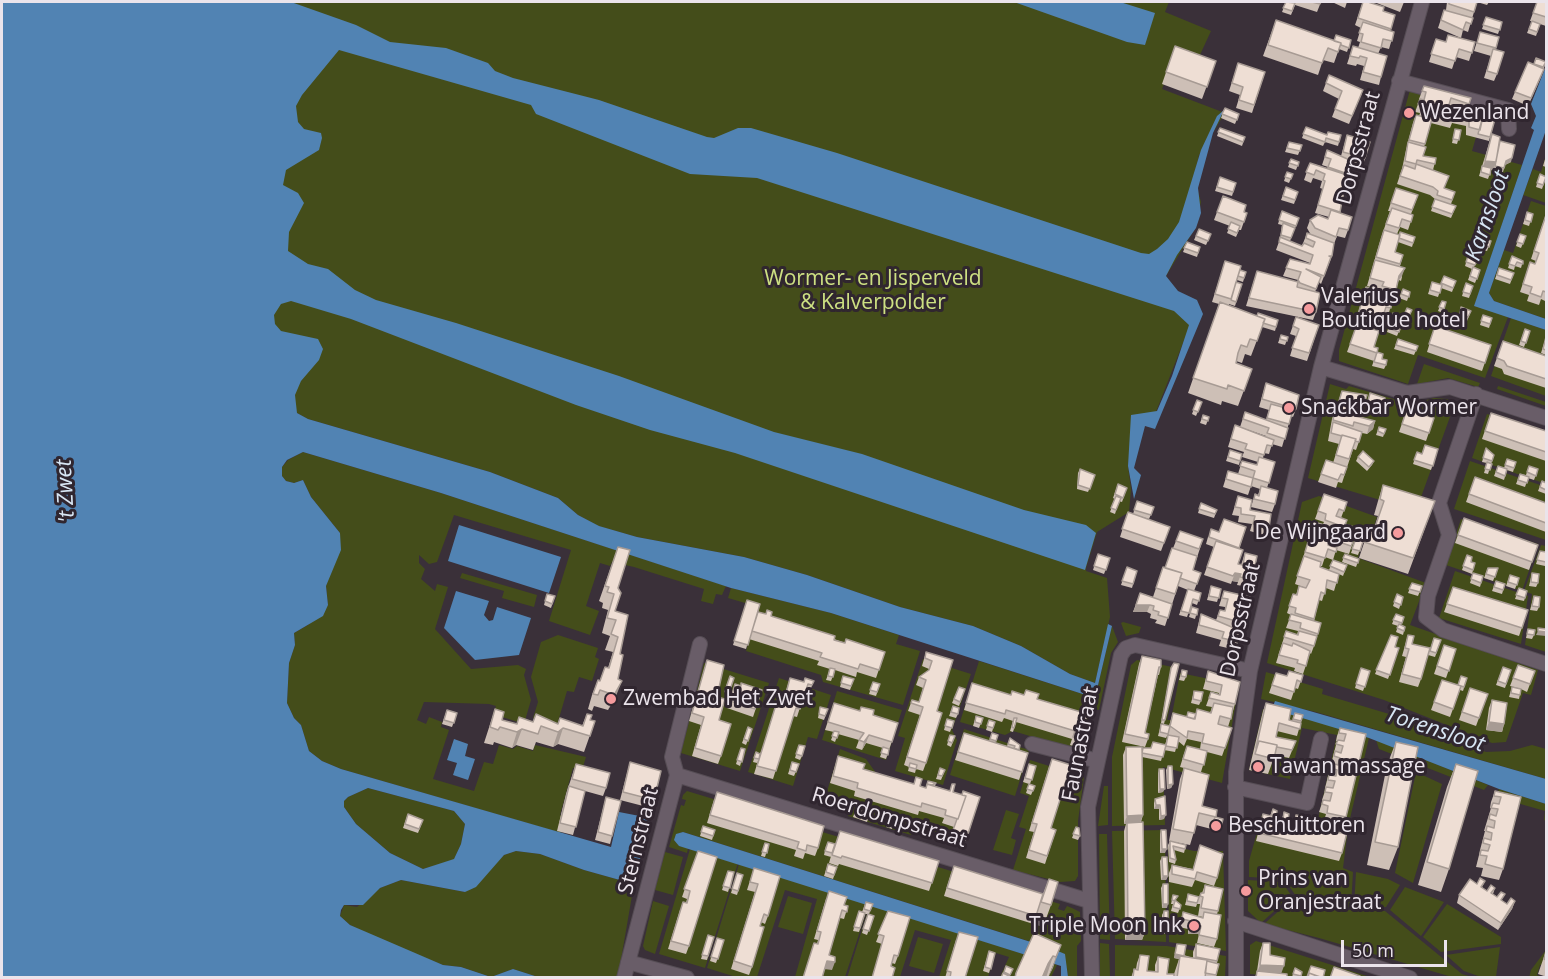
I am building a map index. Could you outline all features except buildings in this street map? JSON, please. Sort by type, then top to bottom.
[{"type":"street","name":"Dorpsstraat","points":[[1236,978],[1235,787],[1250,671],[1321,367],[1422,2]]},
{"type":"street","points":[[1399,81],[1508,110],[1509,129]]},
{"type":"street","points":[[1321,367],[1407,393],[1450,387],[1546,418]]},
{"type":"street","points":[[1476,394],[1439,503],[1449,535],[1428,596],[1426,617],[1443,630],[1546,664]]},
{"type":"street","name":"Sternstraat","points":[[624,978],[677,775],[672,757],[700,644]]},
{"type":"street","name":"Faunastraat","points":[[1092,978],[1088,807],[1121,655],[1126,648],[1135,645],[1250,671]]},
{"type":"street","points":[[1235,787],[1307,803],[1322,739]]},
{"type":"street","points":[[1032,744],[1098,761]]},
{"type":"street","name":"Roerdompstraat","points":[[677,775],[1089,901]]},
{"type":"street","points":[[1235,921],[1410,978]]},
{"type":"street","points":[[628,962],[687,978]]},
{"type":"green space","name":"Wormer- en Jisperveld & Kalverpolder","points":[[2,2],[1169,2],[1165,12],[1211,31],[1199,57],[1173,61],[1162,89],[1225,113],[1199,155],[1194,177],[1201,202],[1194,230],[1166,276],[1190,325],[1152,422],[1136,417],[1128,466],[1131,489],[1129,512],[1097,532],[1086,568],[1086,571],[1107,578],[1110,617],[1095,683],[1070,674],[1021,646],[973,626],[900,607],[807,575],[744,557],[637,537],[598,526],[578,515],[558,498],[490,472],[308,419],[297,413],[2,978]]},
{"type":"green space","points":[[1411,86],[1485,106],[1472,151],[1522,165],[1475,305],[1508,317],[1485,378],[1418,355],[1408,384],[1339,361],[1339,350]]},
{"type":"green space","points":[[1546,155],[1546,203],[1523,195],[1533,169],[1541,172]]},
{"type":"green space","points":[[1531,201],[1546,206],[1546,319],[1494,301],[1489,293],[1504,250],[1513,253]]},
{"type":"green space","points":[[1511,318],[1546,330],[1546,396],[1491,376]]},
{"type":"green space","points":[[1424,364],[1480,383],[1478,387],[1448,378],[1417,384]]},
{"type":"green space","points":[[1330,384],[1346,389],[1349,386],[1415,403],[1434,398],[1447,399],[1455,403],[1416,511],[1308,478]]},
{"type":"green space","points":[[1498,386],[1546,402],[1546,406],[1497,389]]},
{"type":"green space","points":[[1487,414],[1546,434],[1546,484],[1472,458]]},
{"type":"green space","points":[[303,452],[441,493],[726,586],[722,595],[716,594],[713,604],[701,601],[704,589],[634,567],[612,562],[610,566],[600,563],[586,606],[599,611],[590,635],[549,621],[571,550],[454,515],[437,562],[429,564],[419,555],[419,563],[425,569],[421,579],[435,591],[437,584],[448,587],[435,629],[471,669],[518,665],[526,669],[524,675],[531,700],[524,724],[493,714],[496,706],[489,704],[424,702],[417,720],[426,724],[429,717],[442,722],[441,727],[449,730],[433,779],[474,791],[484,762],[493,764],[499,745],[513,749],[517,746],[533,751],[535,745],[586,757],[582,770],[573,768],[560,815],[566,817],[561,833],[341,769],[322,761],[309,751],[301,725],[294,718],[287,703],[289,663],[295,645],[294,633],[308,625],[328,605],[326,586],[340,541],[340,533],[311,497],[303,480],[294,483],[286,481],[282,476],[282,467],[288,460]]},
{"type":"green space","points":[[1470,461],[1546,487],[1546,540],[1454,509]]},
{"type":"green space","points":[[1319,496],[1377,517],[1368,544],[1363,542],[1358,558],[1426,583],[1410,625],[1538,670],[1531,695],[1523,693],[1506,742],[1492,743],[1384,700],[1267,663],[1302,502]]},
{"type":"green space","points":[[1461,519],[1538,544],[1522,591],[1446,565]]},
{"type":"green space","points":[[1541,545],[1546,546],[1546,652],[1525,645],[1532,594],[1524,591]]},
{"type":"green space","points":[[1455,571],[1528,596],[1521,644],[1439,618]]},
{"type":"green space","points":[[462,573],[537,595],[534,607],[502,598],[504,591],[460,578]]},
{"type":"green space","points":[[731,588],[831,613],[899,635],[896,644],[920,651],[903,705],[823,682],[821,675],[746,651],[759,607],[728,598]]},
{"type":"green space","points":[[1121,623],[1141,627],[1139,633],[1126,636]]},
{"type":"green space","points":[[1112,626],[1118,642],[1111,653],[1099,710],[1092,708],[1077,750],[1013,731],[1005,735],[960,722],[979,661],[1095,698]]},
{"type":"green space","points":[[558,635],[598,648],[595,657],[599,659],[592,681],[579,677],[574,692],[567,691],[557,725],[533,718],[538,702],[531,677],[541,642]]},
{"type":"green space","points":[[923,659],[971,674],[952,730],[957,740],[943,785],[895,771],[905,738],[898,736]]},
{"type":"green space","points":[[1137,660],[1178,668],[1167,720],[1171,720],[1180,673],[1234,684],[1238,690],[1222,783],[1163,767],[1165,825],[1112,826],[1112,757],[1131,665]]},
{"type":"green space","points":[[704,663],[769,683],[740,771],[681,753]]},
{"type":"green space","points":[[1266,672],[1323,689],[1322,694],[1406,719],[1486,752],[1510,751],[1532,745],[1546,749],[1546,779],[1316,712],[1261,699]]},
{"type":"green space","points":[[779,678],[831,695],[817,739],[808,737],[793,786],[748,772]]},
{"type":"green space","points":[[837,691],[902,710],[886,760],[822,740]]},
{"type":"green space","points":[[1263,709],[1304,716],[1369,738],[1348,827],[1318,819],[1337,735],[1302,728],[1290,779],[1249,770]]},
{"type":"green space","points":[[964,729],[1029,750],[1015,796],[950,775]]},
{"type":"green space","points":[[1376,740],[1488,785],[1484,790],[1379,749]]},
{"type":"green space","points":[[840,749],[866,759],[876,773],[926,789],[965,796],[952,837],[915,826],[911,835],[848,816],[851,805],[825,798]]},
{"type":"green space","points":[[1030,760],[1084,777],[1078,821],[1078,876],[1075,881],[1060,882],[1013,870],[1026,829],[1019,827],[1029,796],[1020,793]]},
{"type":"green space","points":[[1416,772],[1442,784],[1413,883],[1395,873]]},
{"type":"green space","points":[[1104,786],[1108,786],[1108,825],[1098,826]]},
{"type":"green space","points":[[368,788],[454,811],[465,824],[461,844],[454,860],[423,869],[390,853],[356,824],[344,807],[344,801],[348,797]]},
{"type":"green space","points":[[1499,789],[1546,804],[1546,821],[1544,820],[1545,811],[1496,797]]},
{"type":"green space","points":[[687,791],[1060,904],[1058,909],[1064,911],[1067,906],[1072,908],[1080,912],[1081,941],[1077,946],[1077,977],[1068,977],[1067,968],[1041,945],[683,832],[678,834],[676,840],[679,846],[688,848],[687,853],[669,847],[681,805],[684,806],[686,800],[682,799],[683,795]]},
{"type":"green space","points":[[1006,810],[1019,814],[1011,838],[1016,840],[1012,855],[993,850]]},
{"type":"green space","points":[[1262,815],[1347,836],[1343,868],[1353,872],[1351,907],[1303,906],[1284,879],[1249,877],[1249,861]]},
{"type":"green space","points":[[1165,830],[1166,942],[1115,939],[1112,831]]},
{"type":"green space","points":[[1099,834],[1107,834],[1110,940],[1100,939]]},
{"type":"green space","points":[[1168,845],[1194,851],[1223,851],[1226,951],[1169,942]]},
{"type":"green space","points":[[690,849],[738,863],[705,968],[659,954]]},
{"type":"green space","points":[[516,851],[540,854],[584,870],[634,884],[618,977],[538,977],[513,969],[491,977],[461,967],[443,965],[389,944],[350,925],[340,916],[344,905],[357,907],[380,888],[401,880],[465,892],[504,855]]},
{"type":"green space","points":[[665,852],[683,857],[673,895],[655,890]]},
{"type":"green space","points":[[739,864],[869,904],[845,977],[795,977],[817,899],[785,890],[757,977],[736,977],[707,968]]},
{"type":"green space","points":[[1356,872],[1388,879],[1400,885],[1386,907],[1354,907]]},
{"type":"green space","points":[[1248,880],[1282,882],[1298,905],[1281,905],[1261,923],[1248,911]]},
{"type":"green space","points":[[1405,887],[1444,902],[1421,936],[1390,910]]},
{"type":"green space","points":[[788,896],[812,903],[803,934],[778,927]]},
{"type":"green space","points":[[653,901],[669,906],[655,954],[645,950],[643,946]]},
{"type":"green space","points":[[870,904],[1057,965],[1051,977],[1000,977],[1009,957],[996,953],[988,977],[939,977],[951,940],[915,930],[900,977],[847,978]]},
{"type":"green space","points":[[1447,904],[1501,937],[1501,944],[1441,952],[1423,937]]},
{"type":"green space","points":[[1282,908],[1385,911],[1462,974],[1472,977],[1452,977],[1264,924]]},
{"type":"green space","points":[[918,937],[943,944],[934,973],[909,966]]},
{"type":"green space","points":[[1256,941],[1370,977],[1292,978],[1250,974],[1250,945]]},
{"type":"green space","points":[[1100,943],[1109,944],[1110,977],[1100,977]]},
{"type":"green space","points":[[1115,945],[1167,946],[1226,956],[1225,977],[1115,977]]},
{"type":"green space","points":[[1500,947],[1496,977],[1481,977],[1464,971],[1446,955]]},
{"type":"green space","points":[[1546,950],[1545,966],[1540,965],[1537,975],[1542,977],[1529,978],[1531,970]]},
{"type":"water","name":"'t Zwet","points":[[2,2],[291,2],[356,25],[390,42],[446,48],[488,63],[495,71],[513,78],[599,100],[707,137],[714,138],[738,128],[751,128],[837,153],[1149,254],[1168,239],[1179,222],[1201,150],[1217,116],[1224,110],[1213,133],[1198,188],[1201,213],[1196,228],[1177,255],[1166,276],[1178,291],[1197,300],[1203,314],[1155,429],[1145,426],[1134,468],[1141,475],[1134,499],[1128,466],[1131,415],[1157,411],[1172,376],[1189,325],[1174,311],[757,178],[690,174],[536,114],[531,105],[339,50],[302,95],[296,106],[298,122],[304,129],[321,133],[319,150],[286,170],[283,185],[298,193],[304,203],[289,232],[288,251],[308,264],[328,269],[355,290],[376,300],[456,323],[619,376],[774,432],[862,454],[1024,510],[1086,525],[1096,533],[1085,570],[735,453],[650,430],[576,405],[351,319],[291,301],[281,304],[274,315],[275,324],[281,331],[318,339],[323,349],[319,360],[301,381],[295,395],[297,413],[308,419],[490,472],[558,498],[578,515],[599,526],[637,537],[744,557],[807,575],[900,607],[973,626],[1021,646],[1070,674],[1095,683],[1108,624],[1112,626],[1095,698],[831,613],[731,588],[441,493],[303,452],[287,460],[282,467],[282,476],[286,481],[294,483],[303,480],[311,497],[340,533],[341,550],[326,586],[328,605],[323,616],[294,633],[295,645],[289,663],[287,703],[294,718],[301,725],[309,751],[322,761],[341,769],[611,847],[619,812],[650,818],[634,884],[584,870],[540,854],[516,851],[504,855],[476,887],[465,892],[401,880],[380,888],[363,905],[344,905],[341,910],[340,916],[350,925],[443,965],[461,967],[491,977],[513,969],[538,977],[2,978]],"holes":[[[368,788],[454,811],[465,824],[461,844],[454,859],[423,869],[390,853],[356,824],[344,807],[344,801]]]},
{"type":"water","points":[[1014,2],[1120,2],[1155,13],[1145,45],[1127,42]]},
{"type":"water","points":[[1546,66],[1546,130],[1489,293],[1494,301],[1546,319],[1546,330],[1474,306],[1534,130],[1531,128],[1536,116],[1531,104]]},
{"type":"water","points":[[459,525],[561,557],[549,593],[448,561]]},
{"type":"water","points":[[456,591],[489,601],[484,615],[489,621],[493,620],[497,607],[531,618],[519,655],[475,660],[444,628]]},
{"type":"water","points":[[1275,701],[1546,779],[1546,804],[1499,789],[1369,738],[1272,709]]},
{"type":"water","points":[[454,739],[468,744],[465,756],[475,759],[468,780],[453,775],[457,763],[447,760]]},
{"type":"water","points":[[683,832],[1053,949],[1065,954],[1068,977],[1061,977],[1061,966],[679,846],[674,840],[676,834]]},
{"type":"place","name":"Wezenland","points":[[1409,113]]},
{"type":"place","name":"Valerius Boutique hotel","points":[[1309,309]]},
{"type":"place","name":"Snackbar Wormer","points":[[1289,408]]},
{"type":"place","name":"De Wijngaard","points":[[1398,533]]},
{"type":"place","name":"Zwembad Het Zwet","points":[[611,699]]},
{"type":"place","name":"Tawan massage","points":[[1258,767]]},
{"type":"place","name":"Beschuittoren","points":[[1216,826]]},
{"type":"place","name":"Prins van Oranjestraat","points":[[1246,891]]},
{"type":"place","name":"Triple Moon Ink","points":[[1194,926]]},
{"type":"water label","name":"Karnsloot","points":[[1488,216]]},
{"type":"water label","name":"Torensloot","points":[[1435,730]]}]
